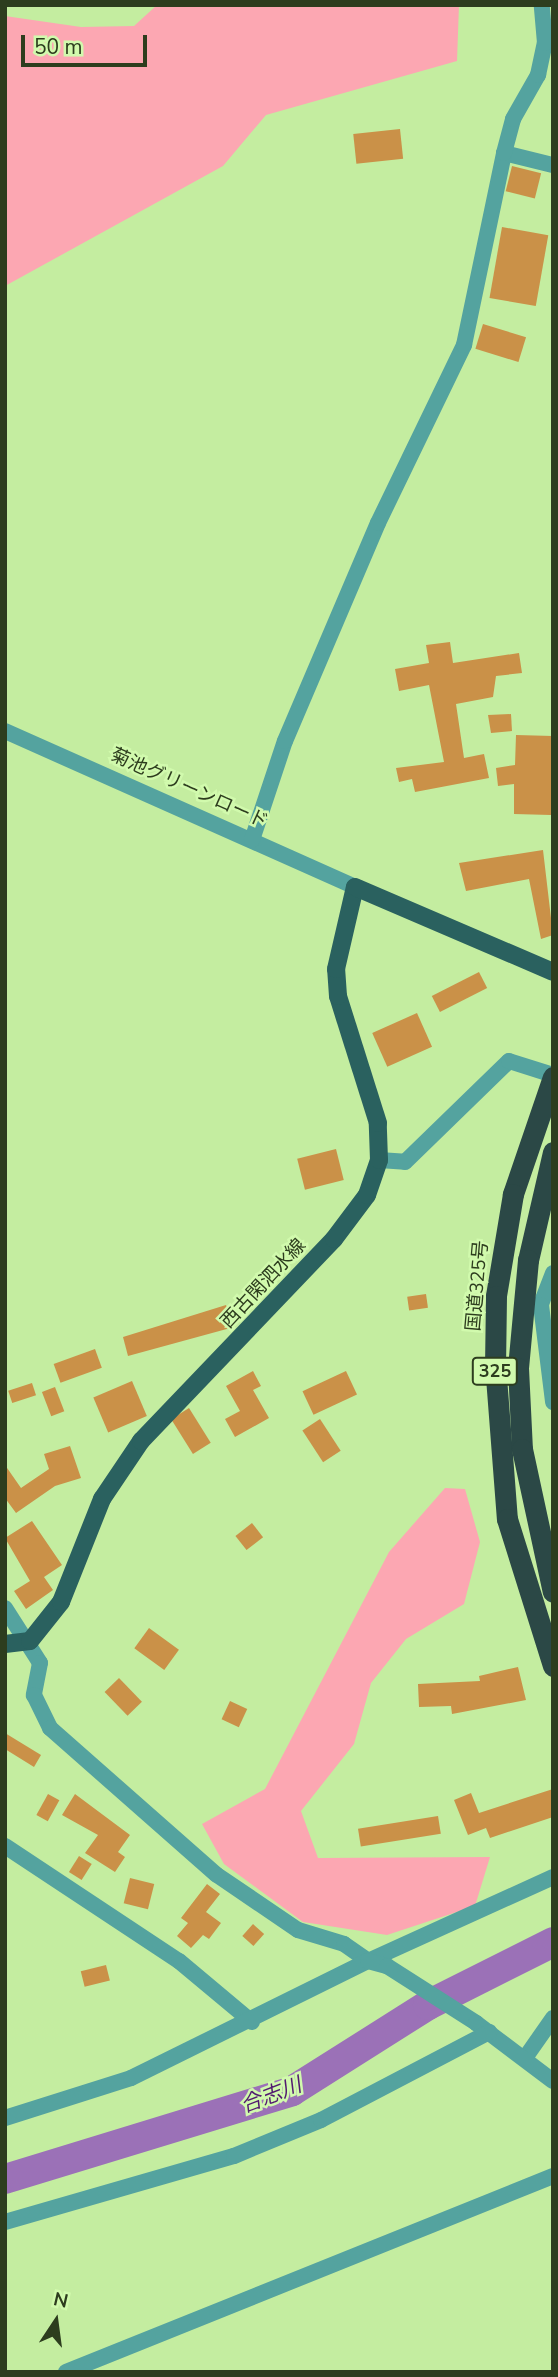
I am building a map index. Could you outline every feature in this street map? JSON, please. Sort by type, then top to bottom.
[{"type":"highway","name":"国道325号","points":[[553,1076],[513,1194],[496,1296],[495,1364],[507,1518],[553,1666]]},
{"type":"highway","name":"325","points":[[553,1152],[528,1260],[518,1368],[522,1449],[553,1592]]},
{"type":"main road","points":[[355,887],[553,972]]},
{"type":"main road","name":"西古閑泗水線","points":[[30,1641],[61,1601],[86,1532],[118,1470],[334,1239],[367,1195],[379,1160],[373,1100],[338,996],[340,933],[355,887]]},
{"type":"main road","points":[[5,1644],[30,1641]]},
{"type":"street","points":[[252,840],[285,741],[378,523],[464,345],[513,119],[538,75],[545,43],[542,5]]},
{"type":"street","points":[[504,153],[553,165]]},
{"type":"street","name":"菊池グリーンロード","points":[[5,731],[355,887]]},
{"type":"street","points":[[379,1160],[405,1162],[509,1060],[553,1076]]},
{"type":"street","points":[[553,1273],[541,1305],[553,1402]]},
{"type":"street","points":[[5,1608],[30,1641],[40,1663],[34,1695],[50,1728],[269,1915],[344,1944],[368,1961],[387,1966],[483,2027],[553,2081]]},
{"type":"street","points":[[5,1846],[179,1961],[251,2022]]},
{"type":"street","points":[[5,2118],[131,2078],[251,2022],[368,1961],[553,1877]]},
{"type":"street","points":[[525,2058],[553,2018]]},
{"type":"street","points":[[5,2222],[234,2156],[321,2120],[483,2027]]},
{"type":"street","points":[[66,2372],[553,2176]]},
{"type":"shaded area","points":[[157,5],[459,5],[457,61],[266,115],[223,166],[5,286],[5,16],[81,27],[134,26]]},
{"type":"shaded area","points":[[445,1488],[465,1489],[480,1542],[464,1604],[406,1639],[371,1683],[354,1744],[301,1811],[318,1858],[490,1857],[475,1906],[387,1935],[303,1922],[224,1864],[202,1824],[265,1789],[389,1552]]},
{"type":"building","points":[[400,129],[403,159],[356,164],[353,134]]},
{"type":"building","points":[[512,166],[541,173],[535,198],[506,191]]},
{"type":"building","points":[[502,227],[548,235],[536,306],[489,298]]},
{"type":"building","points":[[483,324],[526,337],[518,362],[475,349]]},
{"type":"building","points":[[450,642],[453,663],[519,653],[522,673],[496,676],[493,697],[456,704],[464,758],[484,754],[489,778],[415,792],[412,779],[399,782],[396,768],[444,762],[429,685],[399,691],[395,669],[429,663],[426,645]]},
{"type":"building","points":[[511,714],[512,731],[491,733],[488,715]]},
{"type":"building","points":[[516,735],[553,736],[551,815],[514,814],[514,784],[498,786],[496,768],[515,765]]},
{"type":"building","points":[[543,850],[553,935],[541,939],[529,879],[466,891],[459,863]]},
{"type":"building","points":[[479,972],[487,988],[440,1012],[432,996]]},
{"type":"building","points":[[417,1013],[432,1047],[387,1067],[372,1033]]},
{"type":"building","points":[[336,1149],[344,1180],[305,1190],[297,1159]]},
{"type":"building","points":[[426,1294],[428,1308],[409,1311],[407,1297]]},
{"type":"building","points":[[226,1305],[234,1327],[128,1356],[123,1337]]},
{"type":"building","points":[[95,1349],[102,1368],[60,1383],[54,1364]]},
{"type":"building","points":[[253,1371],[261,1386],[253,1390],[269,1418],[235,1437],[225,1419],[240,1411],[226,1386]]},
{"type":"building","points":[[346,1371],[357,1395],[313,1415],[302,1391]]},
{"type":"building","points":[[132,1381],[147,1416],[108,1432],[93,1397]]},
{"type":"building","points":[[32,1383],[36,1395],[12,1403],[8,1391]]},
{"type":"building","points":[[55,1387],[64,1411],[51,1416],[42,1392]]},
{"type":"building","points":[[189,1408],[211,1443],[193,1454],[171,1419]]},
{"type":"building","points":[[320,1419],[341,1451],[323,1462],[302,1430]]},
{"type":"building","points":[[70,1446],[81,1478],[55,1486],[16,1513],[5,1498],[5,1465],[21,1488],[49,1469],[44,1454]]},
{"type":"building","points":[[32,1521],[62,1565],[44,1577],[53,1590],[26,1609],[14,1591],[30,1581],[5,1538]]},
{"type":"building","points":[[252,1523],[263,1537],[247,1550],[235,1536]]},
{"type":"building","points":[[149,1628],[179,1650],[164,1670],[134,1648]]},
{"type":"building","points":[[518,1667],[526,1700],[452,1714],[451,1706],[419,1707],[418,1684],[480,1681],[479,1676]]},
{"type":"building","points":[[119,1678],[142,1702],[128,1716],[105,1692]]},
{"type":"building","points":[[230,1701],[247,1709],[239,1727],[222,1719]]},
{"type":"building","points":[[5,1733],[41,1755],[34,1767],[5,1749]]},
{"type":"building","points":[[553,1789],[553,1817],[490,1838],[486,1828],[468,1835],[454,1800],[471,1793],[479,1813]]},
{"type":"building","points":[[48,1794],[59,1800],[48,1821],[36,1815]]},
{"type":"building","points":[[75,1794],[130,1835],[118,1852],[125,1857],[115,1872],[85,1853],[98,1835],[62,1815]]},
{"type":"building","points":[[438,1816],[441,1834],[361,1846],[358,1829]]},
{"type":"building","points":[[79,1856],[92,1864],[82,1880],[69,1872]]},
{"type":"building","points":[[130,1878],[154,1884],[148,1909],[124,1903]]},
{"type":"building","points":[[207,1884],[220,1894],[206,1912],[221,1923],[209,1939],[203,1935],[191,1948],[177,1936],[188,1923],[181,1918]]},
{"type":"building","points":[[253,1924],[264,1934],[253,1946],[242,1936]]},
{"type":"building","points":[[106,1965],[110,1981],[85,1987],[81,1971]]},
{"type":"waterway","name":"合志川","points":[[5,2179],[292,2091],[428,2005],[553,1942]]}]
